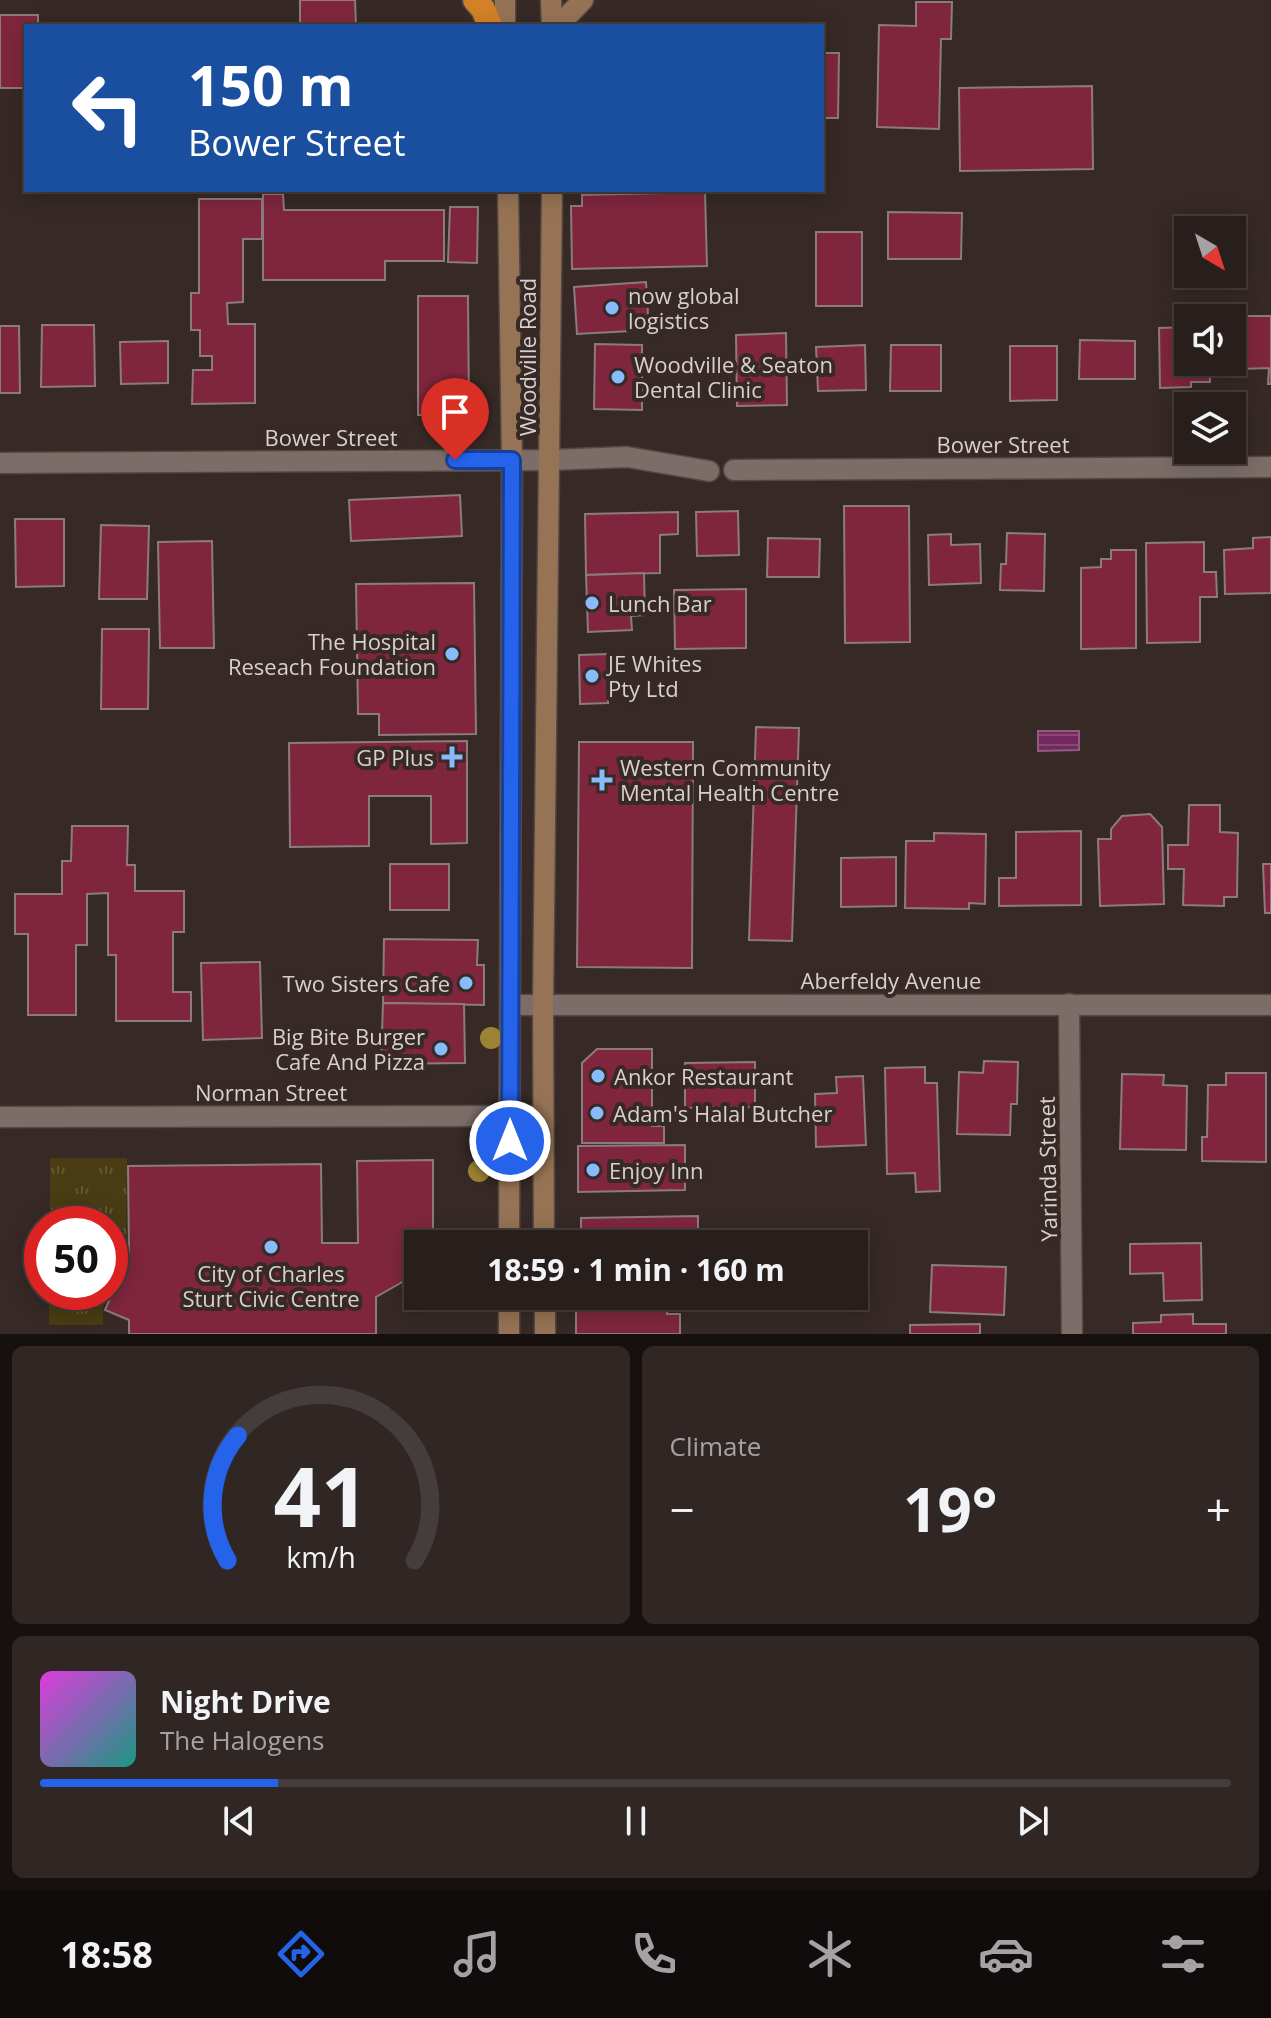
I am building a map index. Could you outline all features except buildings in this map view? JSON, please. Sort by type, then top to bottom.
[{"type":"highway","points":[[475,0],[489,24]]},
{"type":"main road","points":[[505,0],[505,24]]},
{"type":"main road","points":[[551,0],[555,24]]},
{"type":"main road","points":[[557,24],[583,0]]},
{"type":"main road","name":"Woodville Road","points":[[508,192],[512,460],[509,1230]]},
{"type":"main road","name":"Woodville Road","points":[[544,1230],[543,1005],[552,192]]},
{"type":"main road","points":[[509,1310],[509,1334]]},
{"type":"main road","points":[[545,1310],[545,1334]]},
{"type":"street","name":"Bower Street","points":[[0,463],[627,457],[709,471]]},
{"type":"street","name":"Bower Street","points":[[734,470],[1271,467]]},
{"type":"street","name":"Yarinda Street","points":[[1069,1004],[1072,1334]]},
{"type":"street","name":"Aberfeldy Avenue","points":[[511,1005],[1271,1005]]},
{"type":"street","name":"Norman Street","points":[[0,1117],[543,1116]]},
{"type":"green space","points":[[50,1158],[127,1158],[126,1206],[50,1206]]},
{"type":"green space","points":[[49,1310],[103,1310],[103,1325],[49,1325]]},
{"type":"shaded area","points":[[1038,731],[1079,731],[1079,750],[1038,751]]},
{"type":"place","name":"now global logistics","points":[[612,308]]},
{"type":"place","name":"Woodville & Seaton Dental Clinic","points":[[618,377]]},
{"type":"place","name":"Lunch Bar","points":[[592,603]]},
{"type":"place","name":"The Hospital Reseach Foundation","points":[[452,654]]},
{"type":"place","name":"JE Whites Pty Ltd","points":[[592,676]]},
{"type":"place","name":"GP Plus","points":[[452,757]]},
{"type":"place","name":"Western Community Mental Health Centre","points":[[602,780]]},
{"type":"place","name":"Two Sisters Cafe","points":[[466,983]]},
{"type":"place","name":"Big Bite Burger Cafe And Pizza","points":[[441,1049]]},
{"type":"place","name":"Ankor Restaurant","points":[[598,1076]]},
{"type":"place","name":"Adam's Halal Butcher","points":[[597,1113]]},
{"type":"place","name":"Enjoy Inn","points":[[593,1170]]},
{"type":"place","name":"City of Charles Sturt Civic Centre","points":[[271,1247]]},
{"type":"route","points":[[455,460],[512,460],[510,1141]]}]
